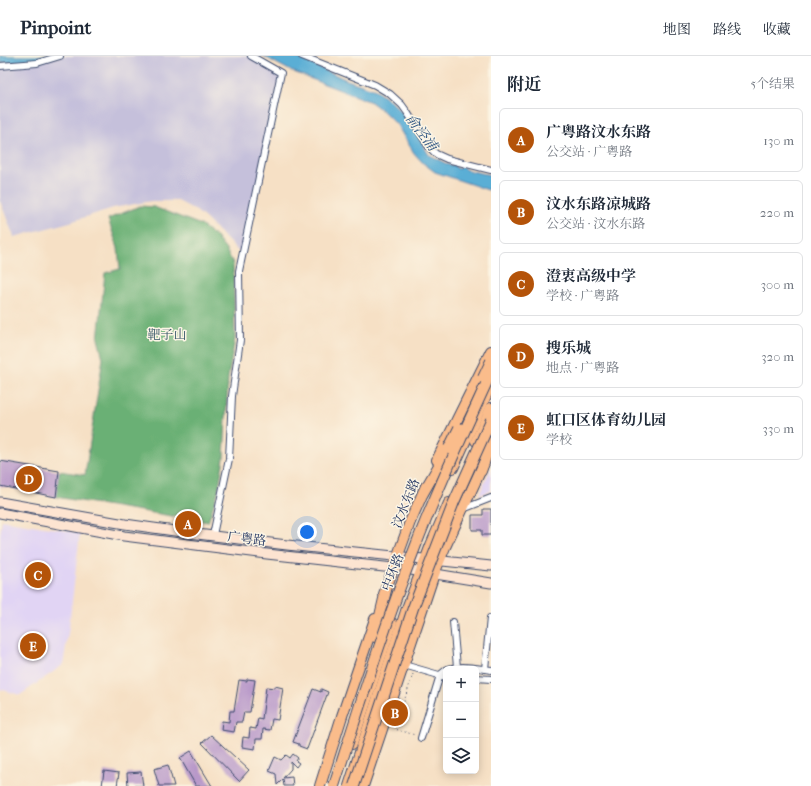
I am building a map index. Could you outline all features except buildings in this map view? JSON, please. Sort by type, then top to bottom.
[{"type":"main road","name":"汶水东路","points":[[323,785],[348,698],[393,568],[433,469],[491,351]]},
{"type":"main road","points":[[423,493],[450,448],[491,361]]},
{"type":"main road","name":"中环路","points":[[334,786],[395,599],[413,551],[491,373]]},
{"type":"main road","points":[[338,786],[395,614],[416,571],[439,501],[491,385]]},
{"type":"main road","points":[[421,558],[459,480],[491,408]]},
{"type":"main road","points":[[354,786],[413,608],[454,502],[491,420]]},
{"type":"main road","points":[[454,425],[462,450]]},
{"type":"main road","points":[[481,470],[491,442]]},
{"type":"main road","points":[[363,786],[434,574],[491,448]]},
{"type":"main road","name":"广粤路","points":[[0,502],[126,524],[287,545],[491,566]]},
{"type":"main road","name":"广粤路","points":[[0,513],[124,536],[393,568],[491,583]]},
{"type":"main road","points":[[349,786],[406,611],[416,571]]},
{"type":"main road","points":[[323,785],[375,637],[387,586]]},
{"type":"main road","points":[[348,698],[378,666]]},
{"type":"main road","points":[[374,708],[382,728]]},
{"type":"street","points":[[0,66],[37,63],[60,56]]},
{"type":"street","points":[[213,535],[229,459],[232,396],[240,340],[239,271],[281,73],[251,56]]},
{"type":"street","points":[[302,56],[375,85],[390,94],[408,112],[429,147],[436,154],[447,159],[491,170]]},
{"type":"street","points":[[464,510],[491,498]]},
{"type":"street","points":[[488,669],[490,618]]},
{"type":"street","points":[[453,622],[457,666]]},
{"type":"street","points":[[404,664],[443,676],[421,738]]},
{"type":"street","points":[[479,678],[491,678]]},
{"type":"path","points":[[415,668],[395,729],[421,738]]},
{"type":"shaded area","points":[[60,56],[251,56],[281,73],[242,255],[205,218],[195,210],[178,201],[151,201],[113,208],[70,222],[14,237],[0,201],[0,67]]},
{"type":"shaded area","points":[[491,468],[491,491],[479,495]]},
{"type":"shaded area","points":[[2,520],[80,533],[63,665],[20,695],[0,689],[0,534]]},
{"type":"green space","name":"靶子山","points":[[140,206],[154,207],[201,225],[215,236],[226,250],[233,263],[235,339],[228,378],[224,458],[218,492],[208,522],[56,497],[59,471],[85,475],[103,358],[98,339],[105,273],[120,269],[118,248],[108,219]]},
{"type":"water","points":[[0,56],[53,56],[34,61],[0,63]]},
{"type":"water","points":[[263,56],[294,56],[347,80],[376,90],[388,99],[405,116],[429,155],[451,166],[455,165],[455,167],[459,169],[462,166],[466,170],[491,175],[491,191],[435,172],[423,163],[414,153],[397,125],[383,111],[371,102],[291,71]]},
{"type":"place","name":"搜乐城","points":[[29,479]]},
{"type":"place","name":"广粤路汶水东路","points":[[188,524]]},
{"type":"place","name":"澄衷高级中学","points":[[38,575]]},
{"type":"place","name":"虹口区体育幼儿园","points":[[33,646]]},
{"type":"place","name":"汶水东路凉城路","points":[[395,713]]},
{"type":"water label","name":"俞泾浦","points":[[422,132]]}]
